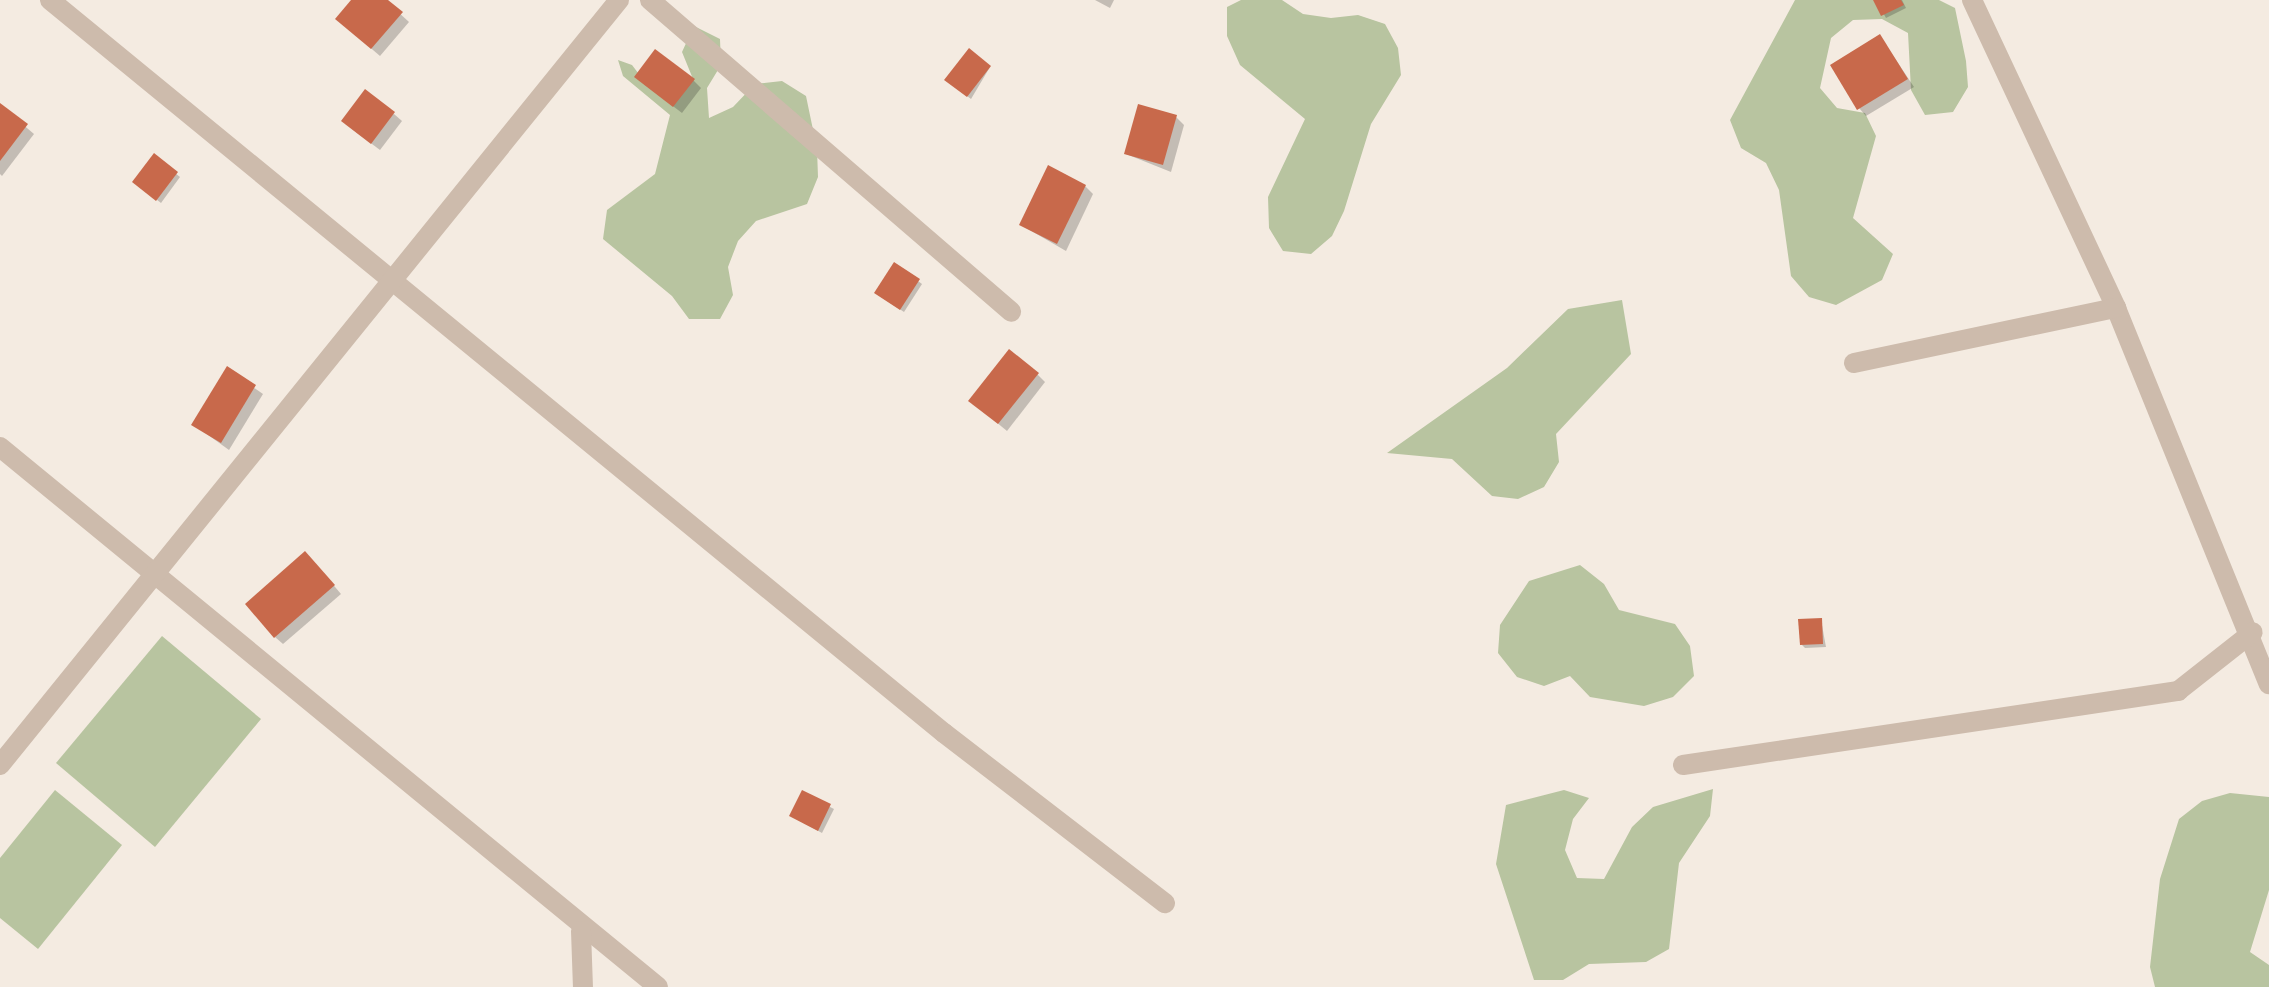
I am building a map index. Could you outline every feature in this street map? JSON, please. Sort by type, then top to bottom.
[{"type":"street","points":[[50,0],[944,733],[1165,903]]},
{"type":"street","points":[[0,765],[151,573],[395,284],[619,0]]},
{"type":"street","points":[[650,0],[1011,312]]},
{"type":"street","points":[[1972,0],[2116,308],[2253,632],[2269,684]]},
{"type":"street","points":[[1854,363],[2116,308]]},
{"type":"street","points":[[0,447],[581,931],[658,987]]},
{"type":"street","points":[[1683,765],[2178,691],[2253,632]]},
{"type":"street","points":[[581,931],[583,987]]},
{"type":"green space","points":[[1241,0],[1282,0],[1303,14],[1331,18],[1358,15],[1385,24],[1398,48],[1401,75],[1371,124],[1344,211],[1332,236],[1311,254],[1283,251],[1269,228],[1268,197],[1305,119],[1240,65],[1227,36],[1227,7]]},
{"type":"green space","points":[[1795,0],[1939,0],[1955,8],[1966,61],[1968,87],[1953,112],[1925,115],[1911,90],[1908,33],[1882,19],[1853,20],[1831,38],[1820,88],[1837,108],[1865,113],[1876,136],[1853,218],[1893,254],[1882,280],[1836,305],[1809,297],[1791,276],[1779,190],[1766,163],[1741,148],[1730,120]]},
{"type":"green space","points":[[694,26],[720,39],[721,65],[707,88],[709,118],[733,107],[755,84],[782,81],[806,96],[817,149],[818,177],[807,204],[756,221],[738,241],[728,267],[733,295],[720,319],[689,319],[672,296],[603,239],[607,210],[655,174],[670,115],[623,76],[618,60],[632,65],[648,86],[693,79],[682,52]]},
{"type":"green space","points":[[1622,300],[1631,354],[1556,434],[1559,462],[1544,487],[1518,499],[1492,496],[1452,459],[1387,453],[1507,368],[1568,309]]},
{"type":"green space","points":[[1580,565],[1604,584],[1619,610],[1675,624],[1690,646],[1694,676],[1673,697],[1644,706],[1590,697],[1570,676],[1544,686],[1517,677],[1498,653],[1500,625],[1529,581]]},
{"type":"green space","points":[[162,636],[261,719],[155,847],[56,763]]},
{"type":"green space","points":[[1713,789],[1710,816],[1679,863],[1669,949],[1646,962],[1589,964],[1563,980],[1534,980],[1496,864],[1506,805],[1564,790],[1589,798],[1573,819],[1565,850],[1577,878],[1604,879],[1632,827],[1653,807]]},
{"type":"green space","points":[[55,790],[122,845],[38,949],[0,918],[0,858]]},
{"type":"green space","points":[[2230,793],[2269,797],[2269,890],[2250,952],[2269,965],[2269,987],[2155,987],[2150,967],[2160,879],[2179,819],[2202,801]]},
{"type":"building","points":[[351,0],[388,0],[403,12],[371,49],[335,19]]},
{"type":"building","points":[[1873,0],[1901,0],[1904,5],[1881,16]]},
{"type":"building","points":[[1880,34],[1908,79],[1857,110],[1830,65]]},
{"type":"building","points":[[969,48],[991,66],[967,97],[944,80]]},
{"type":"building","points":[[655,49],[695,79],[673,107],[634,77]]},
{"type":"building","points":[[365,89],[395,112],[371,144],[341,121]]},
{"type":"building","points":[[0,103],[28,124],[0,161]]},
{"type":"building","points":[[1138,104],[1177,115],[1163,165],[1124,154]]},
{"type":"building","points":[[154,153],[178,172],[156,201],[132,182]]},
{"type":"building","points":[[1048,165],[1086,185],[1057,244],[1019,225]]},
{"type":"building","points":[[894,262],[920,279],[900,310],[874,293]]},
{"type":"building","points":[[1009,349],[1039,373],[998,424],[968,401]]},
{"type":"building","points":[[227,366],[256,385],[221,443],[191,425]]},
{"type":"building","points":[[305,551],[335,585],[274,638],[245,604]]},
{"type":"building","points":[[1822,618],[1823,644],[1800,645],[1798,619]]},
{"type":"building","points":[[802,790],[831,804],[818,831],[789,816]]}]
